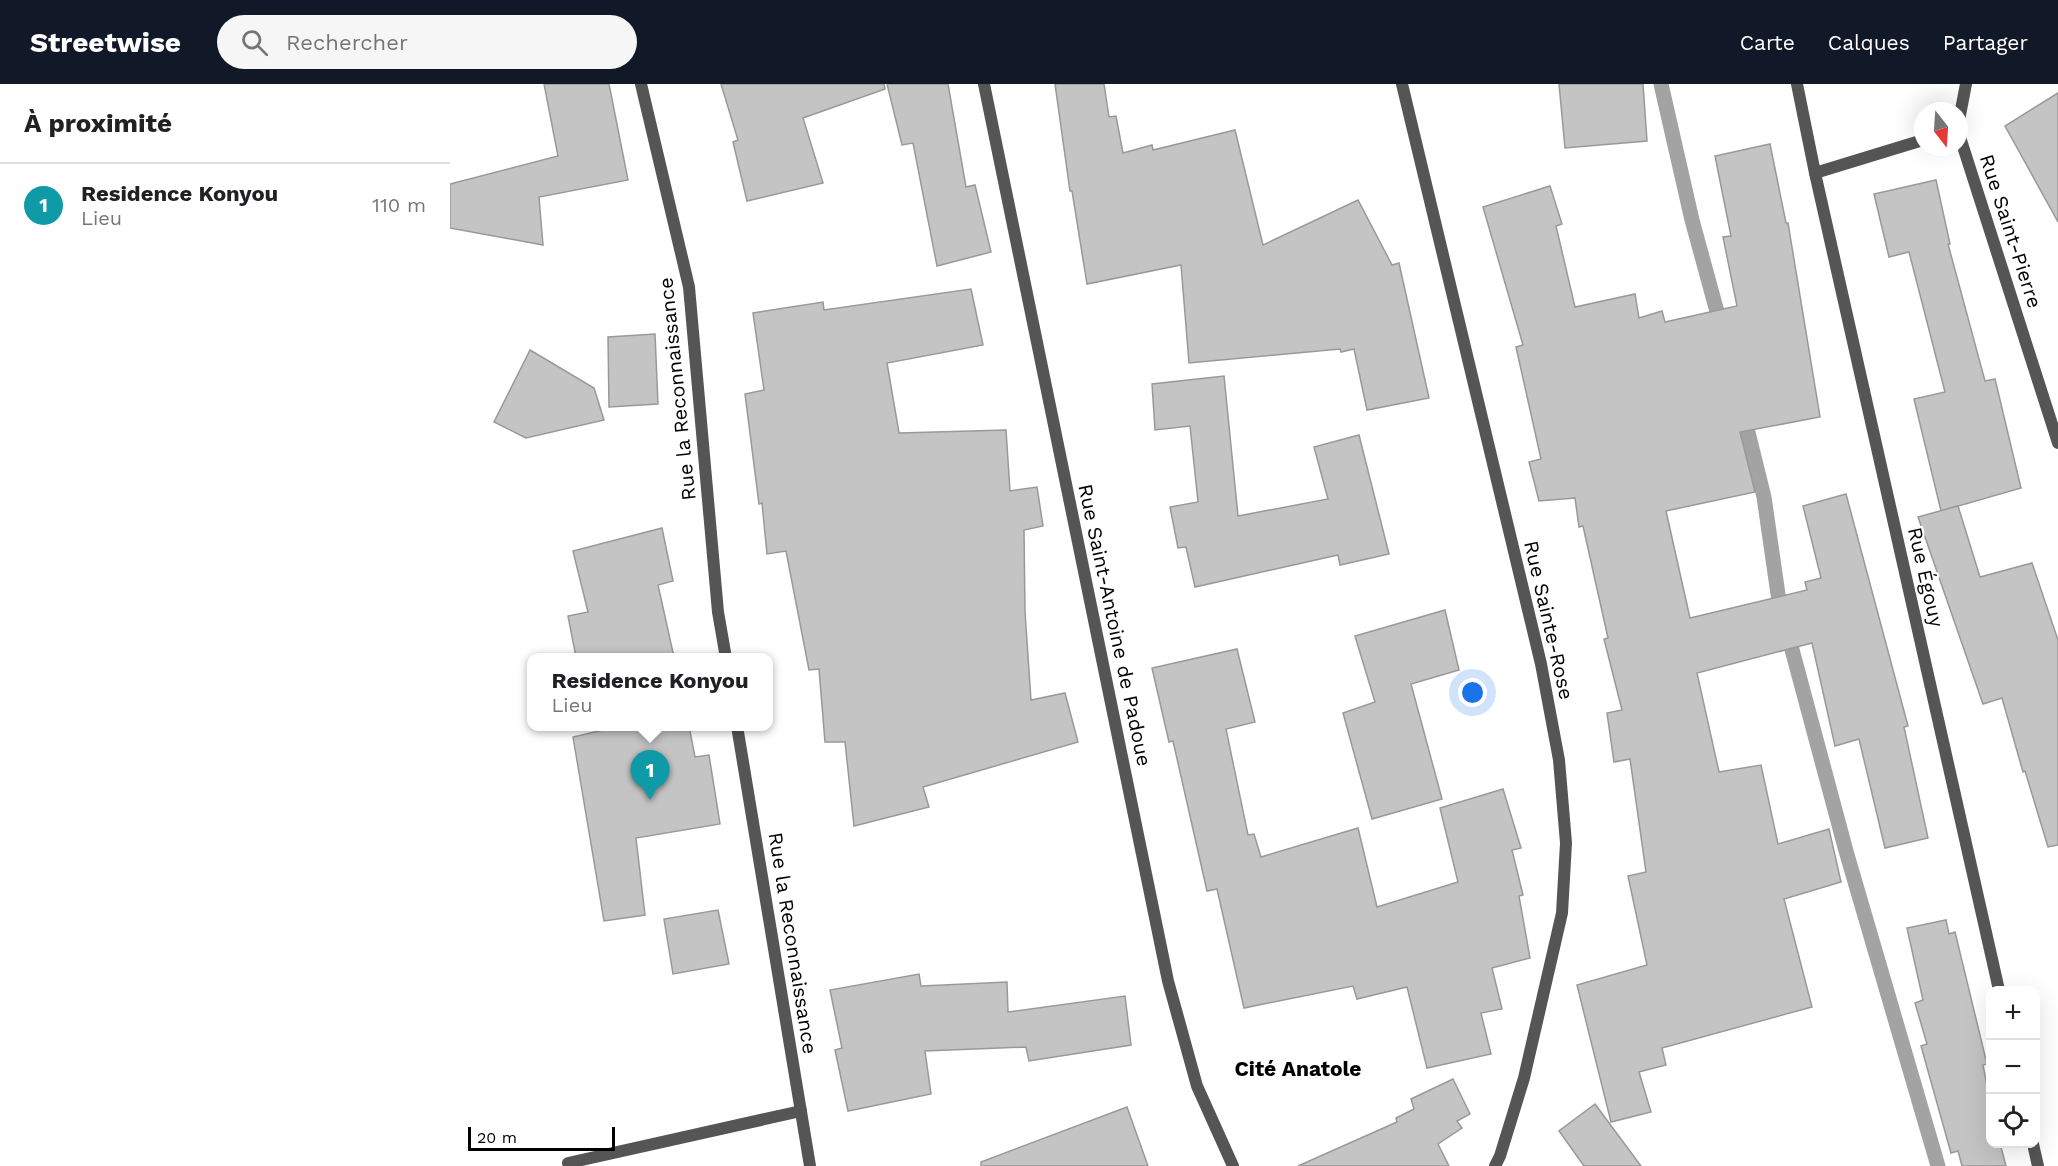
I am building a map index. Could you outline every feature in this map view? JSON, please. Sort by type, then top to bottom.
[{"type":"street","name":"Rue la Reconnaissance","points":[[641,84],[689,287],[718,612],[725,653]]},
{"type":"street","name":"Rue Saint-Antoine de Padoue","points":[[984,84],[1168,981],[1197,1086],[1233,1166]]},
{"type":"street","name":"Rue Sainte-Rose","points":[[1402,84],[1541,664],[1559,760],[1566,843],[1562,914],[1524,1078],[1495,1166]]},
{"type":"street","name":"Rue Égouy","points":[[1797,84],[1998,986]]},
{"type":"street","points":[[1962,102],[1966,84]]},
{"type":"street","points":[[1815,173],[1914,143]]},
{"type":"street","name":"Rue Saint-Pierre","points":[[1966,156],[2058,443]]},
{"type":"street","name":"Rue la Reconnaissance","points":[[738,731],[810,1166]]},
{"type":"street","points":[[568,1163],[801,1111]]},
{"type":"street","points":[[2034,1148],[2038,1166]]},
{"type":"building","points":[[544,84],[609,84],[628,180],[539,197],[543,245],[450,228],[450,184],[558,156]]},
{"type":"building","points":[[721,84],[884,84],[885,89],[803,118],[823,183],[747,201],[733,142],[738,140]]},
{"type":"building","points":[[887,84],[948,84],[966,187],[975,185],[991,252],[937,266],[913,143],[902,145]]},
{"type":"building","points":[[1055,84],[1104,84],[1109,117],[1116,116],[1123,153],[1152,145],[1153,150],[1235,130],[1263,245],[1358,200],[1392,265],[1399,263],[1429,398],[1367,410],[1354,349],[1341,352],[1340,349],[1189,363],[1181,265],[1087,284],[1072,191],[1070,191]]},
{"type":"building","points":[[1559,84],[1643,84],[1647,141],[1565,148]]},
{"type":"building","points":[[2058,93],[2058,222],[2005,126]]},
{"type":"building","points":[[1770,144],[1786,223],[1788,223],[1820,417],[1740,432],[1755,492],[1666,511],[1690,618],[1807,590],[1805,582],[1821,578],[1803,506],[1846,494],[1908,726],[1904,727],[1928,838],[1885,848],[1859,739],[1835,746],[1812,643],[1697,673],[1719,772],[1761,765],[1778,844],[1829,829],[1841,882],[1784,899],[1812,1007],[1662,1048],[1666,1065],[1639,1072],[1651,1112],[1611,1122],[1577,985],[1647,965],[1628,876],[1646,872],[1630,759],[1614,762],[1607,713],[1622,710],[1604,639],[1608,638],[1583,526],[1579,527],[1575,498],[1539,501],[1529,462],[1541,459],[1516,347],[1523,345],[1483,207],[1550,186],[1562,224],[1556,226],[1575,307],[1635,294],[1639,318],[1662,311],[1665,322],[1737,306],[1723,237],[1731,236],[1715,156]]},
{"type":"building","points":[[1936,180],[1950,244],[1948,244],[1985,381],[1995,379],[2021,488],[1941,511],[1914,399],[1945,392],[1909,252],[1889,257],[1874,194]]},
{"type":"building","points":[[971,289],[983,345],[887,363],[899,433],[1006,430],[1010,491],[1037,487],[1043,526],[1024,530],[1025,612],[1031,700],[1065,693],[1078,742],[923,787],[929,807],[854,826],[845,742],[825,742],[819,669],[809,670],[786,551],[767,554],[762,503],[759,504],[745,394],[764,390],[753,313],[823,302],[824,310]]},
{"type":"building","points":[[655,334],[658,404],[609,407],[608,337]]},
{"type":"building","points":[[530,350],[594,388],[604,420],[526,438],[494,422]]},
{"type":"building","points":[[1224,376],[1238,516],[1328,499],[1314,447],[1359,435],[1389,554],[1340,565],[1338,555],[1195,587],[1186,547],[1178,548],[1170,507],[1198,502],[1190,426],[1155,430],[1152,384]]},
{"type":"building","points":[[1958,506],[1980,577],[2032,563],[2058,640],[2058,845],[2048,847],[2002,698],[1983,704],[1918,517]]},
{"type":"building","points":[[662,528],[673,581],[658,585],[673,653],[575,653],[568,616],[588,612],[573,551]]},
{"type":"building","points":[[1445,610],[1459,670],[1411,684],[1442,799],[1372,819],[1343,713],[1375,702],[1355,636]]},
{"type":"building","points":[[1237,649],[1255,722],[1226,729],[1248,835],[1254,834],[1261,857],[1358,828],[1377,907],[1458,882],[1440,808],[1503,789],[1521,848],[1512,850],[1523,895],[1519,896],[1530,958],[1492,968],[1502,1009],[1481,1013],[1491,1054],[1427,1068],[1407,987],[1357,999],[1353,986],[1244,1008],[1217,889],[1207,891],[1173,741],[1169,742],[1152,668]]},
{"type":"building","points":[[599,731],[690,731],[695,757],[709,755],[720,824],[636,838],[645,915],[604,921],[573,737]]},
{"type":"building","points":[[718,910],[729,964],[673,974],[664,919]]},
{"type":"building","points":[[1946,920],[1949,934],[1955,932],[1986,1060],[1986,1064],[1983,1065],[1986,1080],[1986,1148],[2001,1148],[2006,1166],[1962,1166],[1958,1151],[1951,1153],[1921,1046],[1927,1044],[1915,1003],[1923,1000],[1907,928]]},
{"type":"building","points":[[919,974],[921,986],[1007,982],[1008,1012],[1125,996],[1131,1045],[1029,1061],[1026,1047],[925,1051],[931,1094],[848,1111],[835,1050],[842,1048],[830,990]]},
{"type":"building","points":[[1453,1079],[1470,1114],[1457,1121],[1462,1128],[1438,1144],[1449,1166],[1298,1166],[1397,1122],[1396,1118],[1414,1109],[1411,1099]]},
{"type":"building","points":[[1595,1104],[1641,1166],[1584,1166],[1559,1131]]},
{"type":"building","points":[[1127,1107],[1148,1166],[981,1166],[981,1162]]},
{"type":"waterway","points":[[1661,84],[1692,220],[1722,330]]},
{"type":"waterway","points":[[1743,412],[1764,497],[1779,601],[1846,851],[1938,1166]]},
{"type":"place","name":"Residence Konyou","points":[[650,800]]},
{"type":"district","name":"Cité Anatole","points":[[1298,1069]]}]
